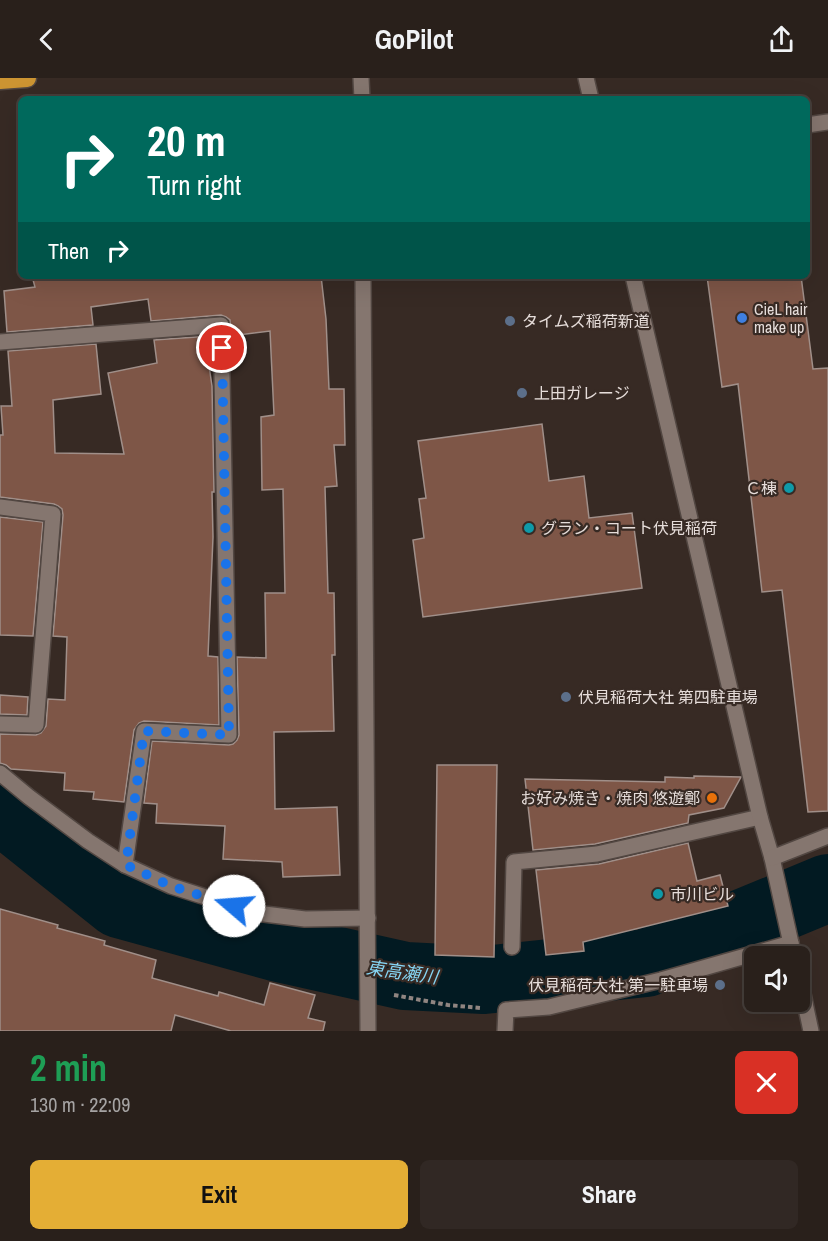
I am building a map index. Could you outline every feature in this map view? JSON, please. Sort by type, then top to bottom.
[{"type":"highway","points":[[0,80],[27,78]]},
{"type":"street","points":[[361,78],[362,96]]},
{"type":"street","points":[[586,78],[590,96]]},
{"type":"street","points":[[810,125],[828,122]]},
{"type":"street","points":[[363,279],[368,1031]]},
{"type":"street","points":[[634,279],[792,946]]},
{"type":"street","points":[[0,342],[221,325],[229,735],[144,731],[126,865]]},
{"type":"street","points":[[0,507],[53,514],[36,725],[0,723]]},
{"type":"street","points":[[0,773],[28,797],[88,841],[126,865],[171,886],[255,913],[305,919],[368,918]]},
{"type":"street","points":[[512,947],[514,862],[597,854],[760,817]]},
{"type":"street","points":[[772,858],[828,836]]},
{"type":"street","points":[[505,1031],[506,1010],[549,1007],[744,961]]},
{"type":"street","points":[[807,1012],[811,1031]]},
{"type":"path","points":[[368,990],[448,1005],[506,1010]]},
{"type":"building","points":[[33,279],[321,279],[326,319],[329,389],[344,389],[345,445],[334,445],[337,486],[325,487],[328,593],[334,593],[335,655],[332,655],[334,731],[274,732],[275,809],[337,807],[340,875],[283,877],[282,862],[223,859],[225,826],[156,823],[157,804],[144,803],[152,741],[229,745],[237,740],[239,735],[237,657],[266,658],[265,593],[285,593],[283,489],[262,490],[261,417],[274,415],[270,331],[231,336],[230,320],[221,315],[151,321],[148,299],[91,307],[93,325],[7,332],[4,291],[35,287]]},
{"type":"building","name":"Ｃ棟","points":[[707,279],[801,279],[813,369],[828,368],[828,811],[808,812],[782,590],[762,592],[738,384],[722,387]]},
{"type":"building","points":[[211,336],[212,338],[205,339],[212,386],[214,492],[212,492],[213,537],[208,656],[218,657],[219,725],[144,721],[139,723],[134,730],[124,802],[93,799],[94,792],[64,790],[65,773],[11,769],[0,763],[0,734],[36,735],[41,733],[46,726],[48,699],[65,700],[67,637],[53,636],[62,509],[54,504],[0,497],[0,435],[3,435],[1,406],[12,406],[8,351],[96,344],[101,394],[53,400],[55,453],[124,454],[108,373],[157,363],[154,340]]},
{"type":"building","name":"グラン・コート伏見稲荷","points":[[542,424],[549,481],[584,476],[589,518],[632,513],[642,588],[423,617],[413,540],[424,538],[419,499],[426,498],[418,441]]},
{"type":"building","points":[[0,517],[43,522],[33,636],[0,635]]},
{"type":"building","points":[[0,695],[28,697],[27,715],[0,714]]},
{"type":"building","points":[[437,765],[497,765],[494,957],[435,955]]},
{"type":"building","points":[[694,776],[741,777],[724,808],[689,815],[688,823],[595,844],[533,850],[525,779],[665,782],[665,777],[694,778]]},
{"type":"building","points":[[688,843],[697,881],[720,875],[728,906],[583,942],[584,951],[546,955],[536,870],[599,864]]},
{"type":"building","points":[[0,909],[58,925],[57,928],[105,941],[104,945],[156,960],[152,978],[218,996],[219,992],[264,1005],[270,983],[315,995],[308,1018],[325,1022],[323,1031],[231,1031],[175,1015],[171,1031],[0,1031]]},
{"type":"waterway","name":"東高瀬川","points":[[0,809],[119,904],[275,947],[405,976],[484,980],[646,963],[828,888]]},
{"type":"place","name":"CieL hair make up","points":[[742,318]]},
{"type":"place","name":"タイムズ稲荷新道","points":[[510,321]]},
{"type":"place","name":"上田ガレージ","points":[[522,393]]},
{"type":"place","name":"Ｃ棟","points":[[789,488]]},
{"type":"place","name":"グラン・コート伏見稲荷","points":[[529,528]]},
{"type":"place","name":"伏見稲荷大社 第四駐車場","points":[[566,697]]},
{"type":"place","name":"お好み焼き・焼肉 悠遊鄭","points":[[712,798]]},
{"type":"place","name":"市川ビル","points":[[658,894]]},
{"type":"place","name":"伏見稲荷大社 第一駐車場","points":[[720,985]]},
{"type":"route","points":[[222,348],[229,735],[144,731],[126,865],[171,886],[234,906]]}]
